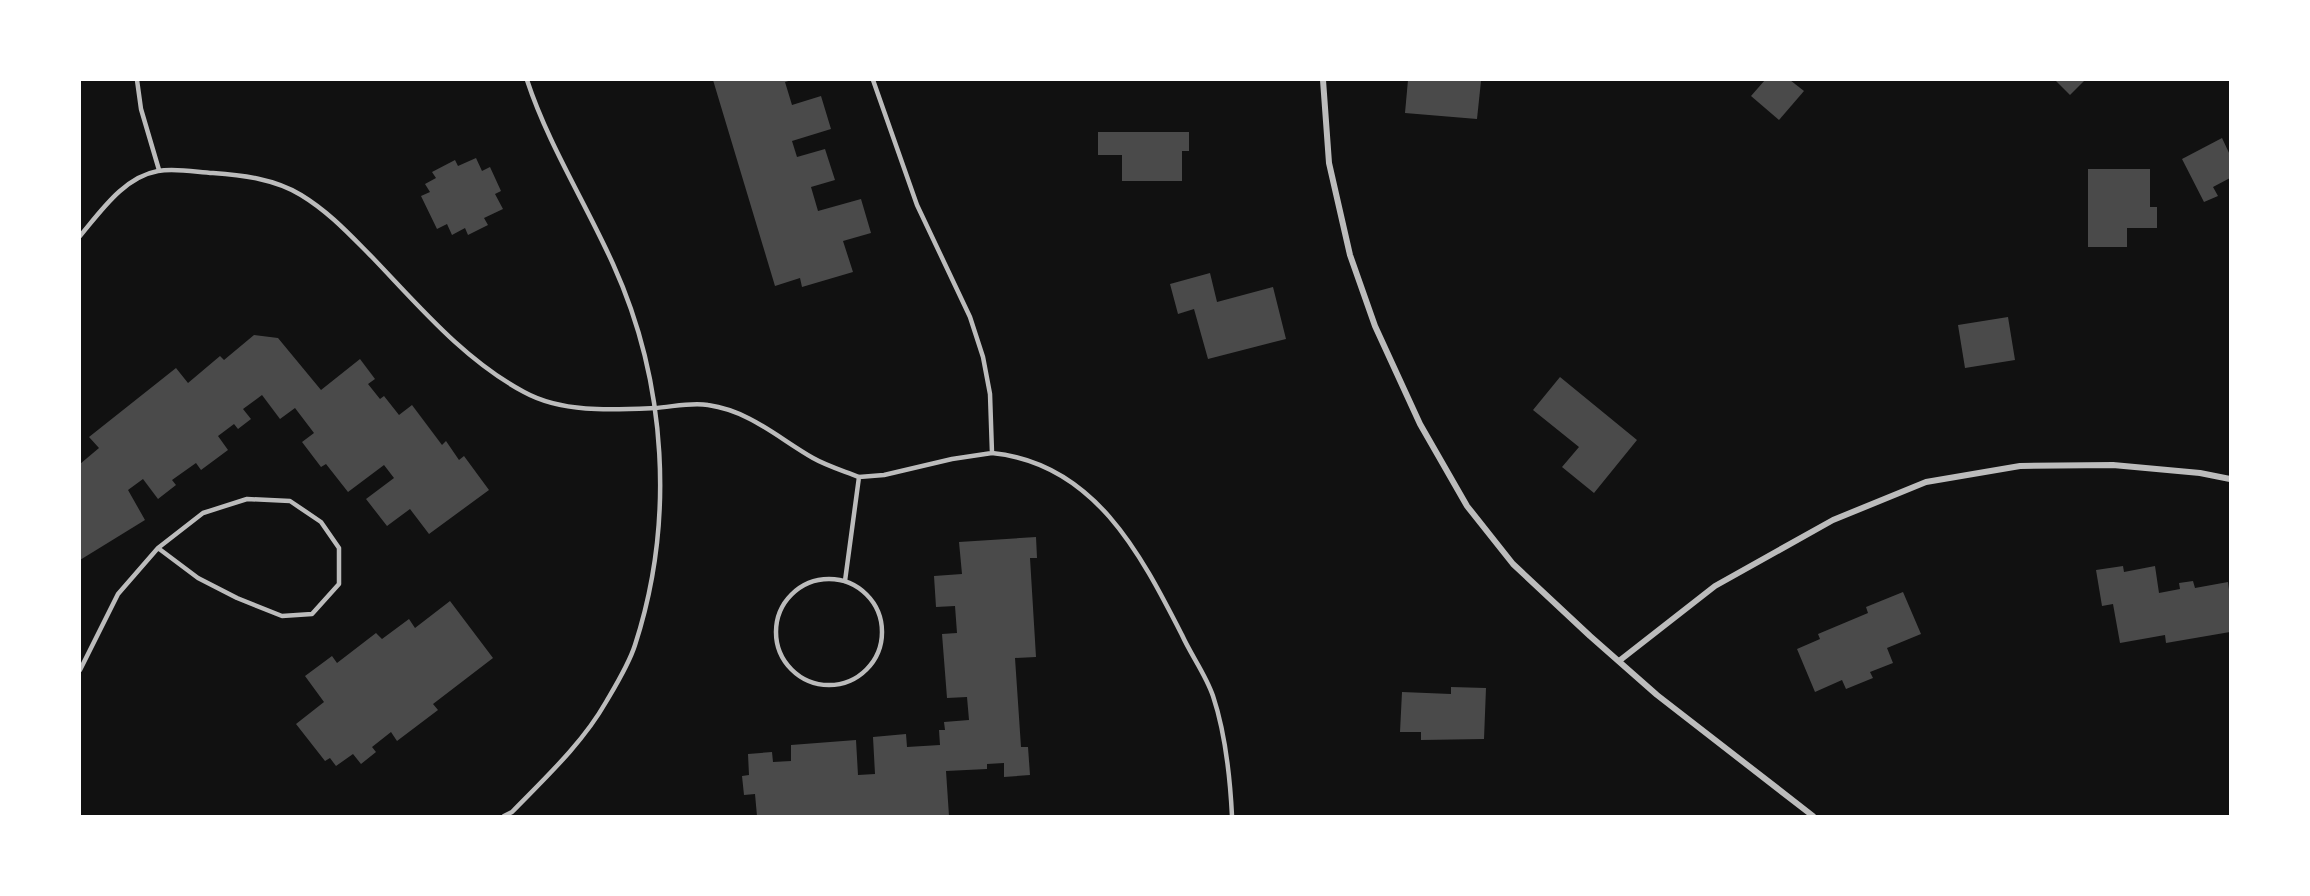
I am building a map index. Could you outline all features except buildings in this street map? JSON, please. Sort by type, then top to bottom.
[{"type":"street","points":[[1323,80],[1329,163],[1350,255],[1375,326],[1420,424],[1467,506],[1513,564],[1619,661],[1657,694],[1813,816]]},
{"type":"street","points":[[1619,661],[1715,586],[1833,520],[1926,482],[2020,466],[2113,465],[2200,473],[2230,479]]},
{"type":"lane","points":[[137,80],[141,109],[159,171]]},
{"type":"lane","points":[[504,816],[512,813],[570,751],[606,704],[634,647],[652,578],[660,509],[660,472],[655,408],[647,366],[636,327],[614,265],[536,109],[526,80]]},
{"type":"lane","points":[[873,80],[917,205],[970,317],[983,357],[990,394],[992,453]]},
{"type":"lane","points":[[80,236],[116,194],[138,178],[159,171],[237,175],[269,182],[299,194],[337,220],[449,337],[489,370],[526,393],[554,403],[588,409],[707,405],[738,412],[814,459],[859,477],[884,475],[952,459],[992,453],[1016,455],[1048,467],[1082,488],[1109,514],[1152,577],[1212,693],[1222,729],[1231,784],[1232,816]]},
{"type":"lane","points":[[845,580],[859,477]]},
{"type":"lane","points":[[80,670],[118,594],[158,548],[203,513],[247,499],[290,501],[321,522],[339,549],[339,584],[312,614],[282,616],[237,598],[198,578],[158,548]]},
{"type":"lane","points":[[825,578],[845,580],[868,595],[880,612],[883,632],[880,651],[870,667],[860,676],[844,684],[821,685],[803,678],[789,667],[781,654],[776,635],[777,618],[783,604],[796,590],[810,582],[825,578]]}]
